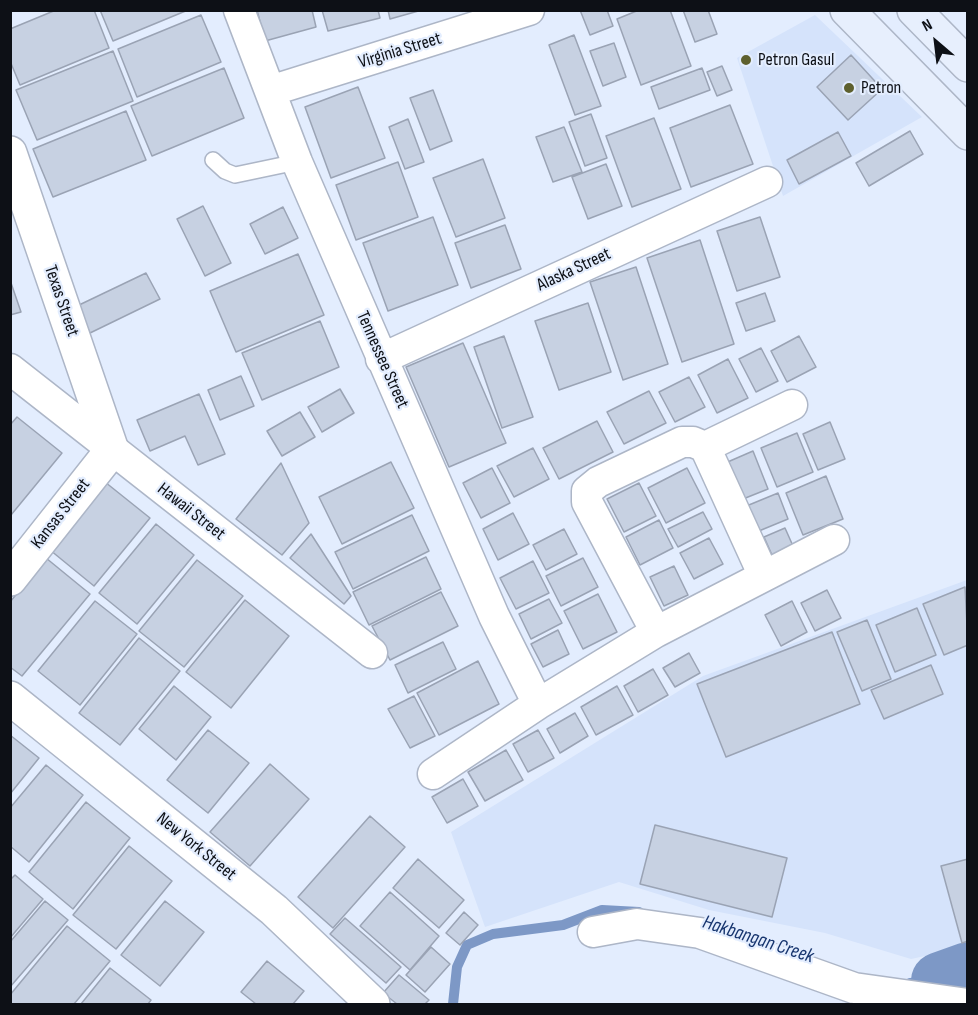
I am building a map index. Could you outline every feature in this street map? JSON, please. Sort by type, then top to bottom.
[{"type":"main road","points":[[847,10],[968,133]]},
{"type":"main road","points":[[914,10],[968,65]]},
{"type":"street","name":"Tennessee Street","points":[[239,10],[297,162],[381,359],[494,616],[538,704]]},
{"type":"street","name":"Virginia Street","points":[[270,91],[530,10]]},
{"type":"street","name":"Texas Street","points":[[10,153],[112,450]]},
{"type":"street","name":"Alaska Street","points":[[381,359],[767,182]]},
{"type":"street","name":"Hawaii Street","points":[[10,369],[372,653]]},
{"type":"street","points":[[705,447],[792,405]]},
{"type":"street","points":[[656,632],[587,502],[587,491],[598,482],[682,442],[693,442],[705,447],[764,574]]},
{"type":"street","name":"Kansas Street","points":[[10,579],[112,450]]},
{"type":"street","points":[[433,774],[538,704],[656,632],[764,574],[834,540]]},
{"type":"street","name":"New York Street","points":[[10,698],[274,910],[359,1000]]},
{"type":"street","points":[[593,932],[637,924],[700,933],[854,988],[968,1004]]},
{"type":"lane","points":[[213,160],[225,171],[235,175],[297,162]]},
{"type":"shaded area","points":[[815,15],[922,117],[783,196],[737,58]]},
{"type":"shaded area","points":[[967,580],[967,947],[911,959],[825,933],[709,910],[619,882],[485,927],[451,832],[703,676]]},
{"type":"building","points":[[56,10],[94,10],[109,48],[20,85],[10,61],[10,29]]},
{"type":"building","points":[[100,10],[188,10],[113,41]]},
{"type":"building","points":[[257,10],[312,10],[316,27],[265,41]]},
{"type":"building","points":[[322,10],[378,10],[380,18],[328,31]]},
{"type":"building","points":[[388,10],[422,10],[390,19]]},
{"type":"building","points":[[580,10],[607,10],[613,26],[590,35]]},
{"type":"building","points":[[639,10],[670,10],[691,66],[641,85],[617,19]]},
{"type":"building","points":[[683,10],[708,10],[717,34],[695,42]]},
{"type":"building","points":[[201,15],[221,62],[137,97],[118,49]]},
{"type":"building","points":[[574,35],[601,106],[575,115],[549,45]]},
{"type":"building","points":[[614,43],[626,77],[603,86],[590,51]]},
{"type":"building","points":[[113,51],[133,101],[37,140],[16,90]]},
{"type":"building","name":"Petron","points":[[851,55],[882,89],[848,120],[817,87]]},
{"type":"building","points":[[722,66],[732,90],[717,96],[707,72]]},
{"type":"building","points":[[224,68],[244,118],[152,156],[131,106]]},
{"type":"building","points":[[702,68],[710,90],[659,109],[651,87]]},
{"type":"building","points":[[358,87],[385,158],[331,178],[305,107]]},
{"type":"building","points":[[433,90],[452,141],[430,150],[410,98]]},
{"type":"building","points":[[730,105],[753,164],[691,187],[670,128]]},
{"type":"building","points":[[126,111],[146,160],[53,197],[33,149]]},
{"type":"building","points":[[591,114],[607,158],[585,166],[569,122]]},
{"type":"building","points":[[654,118],[681,189],[632,207],[606,136]]},
{"type":"building","points":[[408,119],[424,162],[405,169],[389,127]]},
{"type":"building","points":[[564,127],[582,172],[553,182],[536,137]]},
{"type":"building","points":[[910,131],[923,154],[869,186],[856,163]]},
{"type":"building","points":[[838,132],[851,156],[799,184],[787,160]]},
{"type":"building","points":[[483,159],[505,218],[456,237],[433,178]]},
{"type":"building","points":[[398,162],[418,217],[356,240],[336,185]]},
{"type":"building","points":[[606,164],[622,206],[588,219],[572,177]]},
{"type":"building","points":[[203,206],[231,263],[205,276],[177,219]]},
{"type":"building","points":[[283,207],[298,238],[265,254],[250,224]]},
{"type":"building","points":[[433,217],[458,285],[388,311],[363,243]]},
{"type":"building","points":[[760,217],[780,277],[737,291],[717,231]]},
{"type":"building","points":[[505,225],[521,269],[471,288],[455,243]]},
{"type":"building","points":[[700,240],[734,344],[682,362],[647,258]]},
{"type":"building","points":[[298,254],[324,315],[236,352],[210,291]]},
{"type":"building","points":[[636,267],[668,364],[623,380],[590,282]]},
{"type":"building","points":[[146,273],[160,299],[90,333],[77,306]]},
{"type":"building","points":[[10,280],[21,312],[10,315]]},
{"type":"building","points":[[765,293],[775,321],[746,331],[736,303]]},
{"type":"building","points":[[588,303],[611,372],[559,390],[535,321]]},
{"type":"building","points":[[320,321],[339,367],[262,400],[242,353]]},
{"type":"building","points":[[504,336],[533,417],[502,428],[474,347]]},
{"type":"building","points":[[799,336],[816,367],[787,382],[771,351]]},
{"type":"building","points":[[463,343],[506,443],[449,467],[406,367]]},
{"type":"building","points":[[761,348],[778,381],[756,392],[739,359]]},
{"type":"building","points":[[728,359],[748,398],[717,413],[698,375]]},
{"type":"building","points":[[241,376],[254,406],[220,420],[208,390]]},
{"type":"building","points":[[689,377],[705,407],[675,422],[659,392]]},
{"type":"building","points":[[340,389],[354,413],[322,432],[308,407]]},
{"type":"building","points":[[649,391],[666,423],[624,444],[607,412]]},
{"type":"building","points":[[199,394],[225,454],[198,465],[185,436],[150,451],[137,420]]},
{"type":"building","points":[[300,412],[315,437],[282,456],[267,431]]},
{"type":"building","points":[[17,417],[62,453],[11,515],[10,425]]},
{"type":"building","points":[[597,421],[613,452],[559,479],[543,448]]},
{"type":"building","points":[[830,422],[845,459],[818,470],[803,434]]},
{"type":"building","points":[[797,433],[813,472],[777,487],[761,448]]},
{"type":"building","points":[[533,448],[549,479],[514,497],[497,466]]},
{"type":"building","points":[[753,451],[768,489],[738,501],[723,464]]},
{"type":"building","points":[[391,462],[414,508],[342,544],[319,497]]},
{"type":"building","points":[[281,463],[309,523],[282,555],[236,519]]},
{"type":"building","points":[[492,468],[510,503],[481,518],[463,483]]},
{"type":"building","points":[[687,468],[705,503],[666,523],[648,488]]},
{"type":"building","points":[[826,476],[843,519],[803,535],[786,493]]},
{"type":"building","points":[[105,482],[150,518],[94,586],[50,550]]},
{"type":"building","points":[[639,483],[656,516],[624,532],[607,499]]},
{"type":"building","points":[[778,493],[788,519],[754,533],[744,507]]},
{"type":"building","points":[[703,512],[712,529],[678,547],[668,529]]},
{"type":"building","points":[[513,513],[529,544],[498,560],[483,529]]},
{"type":"building","points":[[412,515],[429,551],[353,589],[335,552]]},
{"type":"building","points":[[659,520],[673,548],[640,565],[626,537]]},
{"type":"building","points":[[156,524],[194,555],[137,624],[99,593]]},
{"type":"building","points":[[785,528],[793,546],[772,555],[764,537]]},
{"type":"building","points":[[564,529],[577,554],[546,570],[533,545]]},
{"type":"building","points":[[311,534],[351,596],[344,604],[290,558]]},
{"type":"building","points":[[709,538],[723,564],[694,579],[680,553]]},
{"type":"building","points":[[426,557],[441,589],[369,625],[353,592]]},
{"type":"building","points":[[46,558],[90,594],[22,676],[10,667],[10,602]]},
{"type":"building","points":[[583,558],[598,587],[561,606],[546,576]]},
{"type":"building","points":[[197,560],[243,596],[184,667],[139,631]]},
{"type":"building","points":[[533,561],[549,593],[516,609],[500,578]]},
{"type":"building","points":[[674,566],[688,595],[664,606],[650,577]]},
{"type":"building","points":[[965,587],[968,645],[944,655],[923,604]]},
{"type":"building","points":[[827,590],[841,618],[815,631],[801,603]]},
{"type":"building","points":[[441,592],[458,626],[390,660],[372,626]]},
{"type":"building","points":[[598,594],[617,632],[583,649],[564,611]]},
{"type":"building","points":[[549,599],[562,623],[531,639],[519,614]]},
{"type":"building","points":[[245,600],[289,636],[231,708],[186,672]]},
{"type":"building","points":[[95,601],[137,634],[80,705],[38,671]]},
{"type":"building","points":[[792,601],[807,632],[781,646],[765,615]]},
{"type":"building","points":[[917,608],[936,655],[895,672],[876,625]]},
{"type":"building","points":[[867,620],[891,679],[862,691],[837,632]]},
{"type":"building","points":[[558,630],[569,654],[543,667],[531,644]]},
{"type":"building","points":[[832,632],[860,704],[726,757],[697,684]]},
{"type":"building","points":[[139,638],[180,671],[120,745],[79,713]]},
{"type":"building","points":[[443,642],[456,669],[408,693],[395,665]]},
{"type":"building","points":[[689,653],[700,673],[675,687],[663,668]]},
{"type":"building","points":[[478,661],[499,704],[439,735],[417,693]]},
{"type":"building","points":[[931,665],[943,694],[884,719],[871,690]]},
{"type":"building","points":[[653,669],[668,695],[638,712],[624,686]]},
{"type":"building","points":[[174,686],[211,717],[176,760],[139,729]]},
{"type":"building","points":[[617,686],[633,715],[596,735],[581,707]]},
{"type":"building","points":[[414,696],[435,736],[410,748],[388,709]]},
{"type":"building","points":[[575,713],[588,736],[560,753],[547,729]]},
{"type":"building","points":[[208,730],[249,763],[208,813],[167,780]]},
{"type":"building","points":[[538,730],[554,758],[528,772],[513,744]]},
{"type":"building","points":[[10,735],[39,758],[10,794]]},
{"type":"building","points":[[506,750],[523,780],[485,801],[468,772]]},
{"type":"building","points":[[270,764],[309,799],[250,866],[210,832]]},
{"type":"building","points":[[46,765],[83,795],[29,862],[10,846],[10,808]]},
{"type":"building","points":[[463,779],[478,806],[447,823],[432,797]]},
{"type":"building","points":[[86,802],[130,838],[73,909],[29,872]]},
{"type":"building","points":[[370,816],[405,847],[333,928],[298,897]]},
{"type":"building","points":[[655,825],[787,858],[772,917],[640,884]]},
{"type":"building","points":[[129,846],[172,881],[116,949],[73,915]]},
{"type":"building","points":[[418,859],[464,900],[439,928],[393,888]]},
{"type":"building","points":[[968,859],[968,941],[962,943],[941,866]]},
{"type":"building","points":[[15,875],[43,899],[10,938],[10,880]]},
{"type":"building","points":[[390,892],[439,936],[410,970],[360,926]]},
{"type":"building","points":[[45,901],[68,920],[10,987],[10,942]]},
{"type":"building","points":[[165,901],[204,932],[160,986],[121,955]]},
{"type":"building","points":[[464,912],[478,925],[460,945],[446,933]]},
{"type":"building","points":[[345,918],[401,967],[386,983],[330,934]]},
{"type":"building","points":[[67,926],[110,961],[74,1004],[10,1004],[10,995]]},
{"type":"building","points":[[431,947],[450,964],[425,992],[406,975]]},
{"type":"building","points":[[267,961],[304,991],[293,1004],[256,1004],[241,992]]},
{"type":"building","points":[[110,968],[151,1000],[148,1004],[81,1004]]},
{"type":"building","points":[[399,975],[429,1000],[425,1004],[397,1004],[383,993]]},
{"type":"waterway","name":"Hakbangan Creek","points":[[453,1004],[457,967],[467,945],[493,934],[563,925],[602,910],[639,912]]},
{"type":"waterway","name":"Hakbangan Creek","points":[[940,981],[968,971]]},
{"type":"waterway","name":"Hakbangan Creek","points":[[910,983],[940,981]]},
{"type":"place","name":"Petron Gasul","points":[[746,60]]},
{"type":"place","name":"Petron","points":[[849,88]]}]
